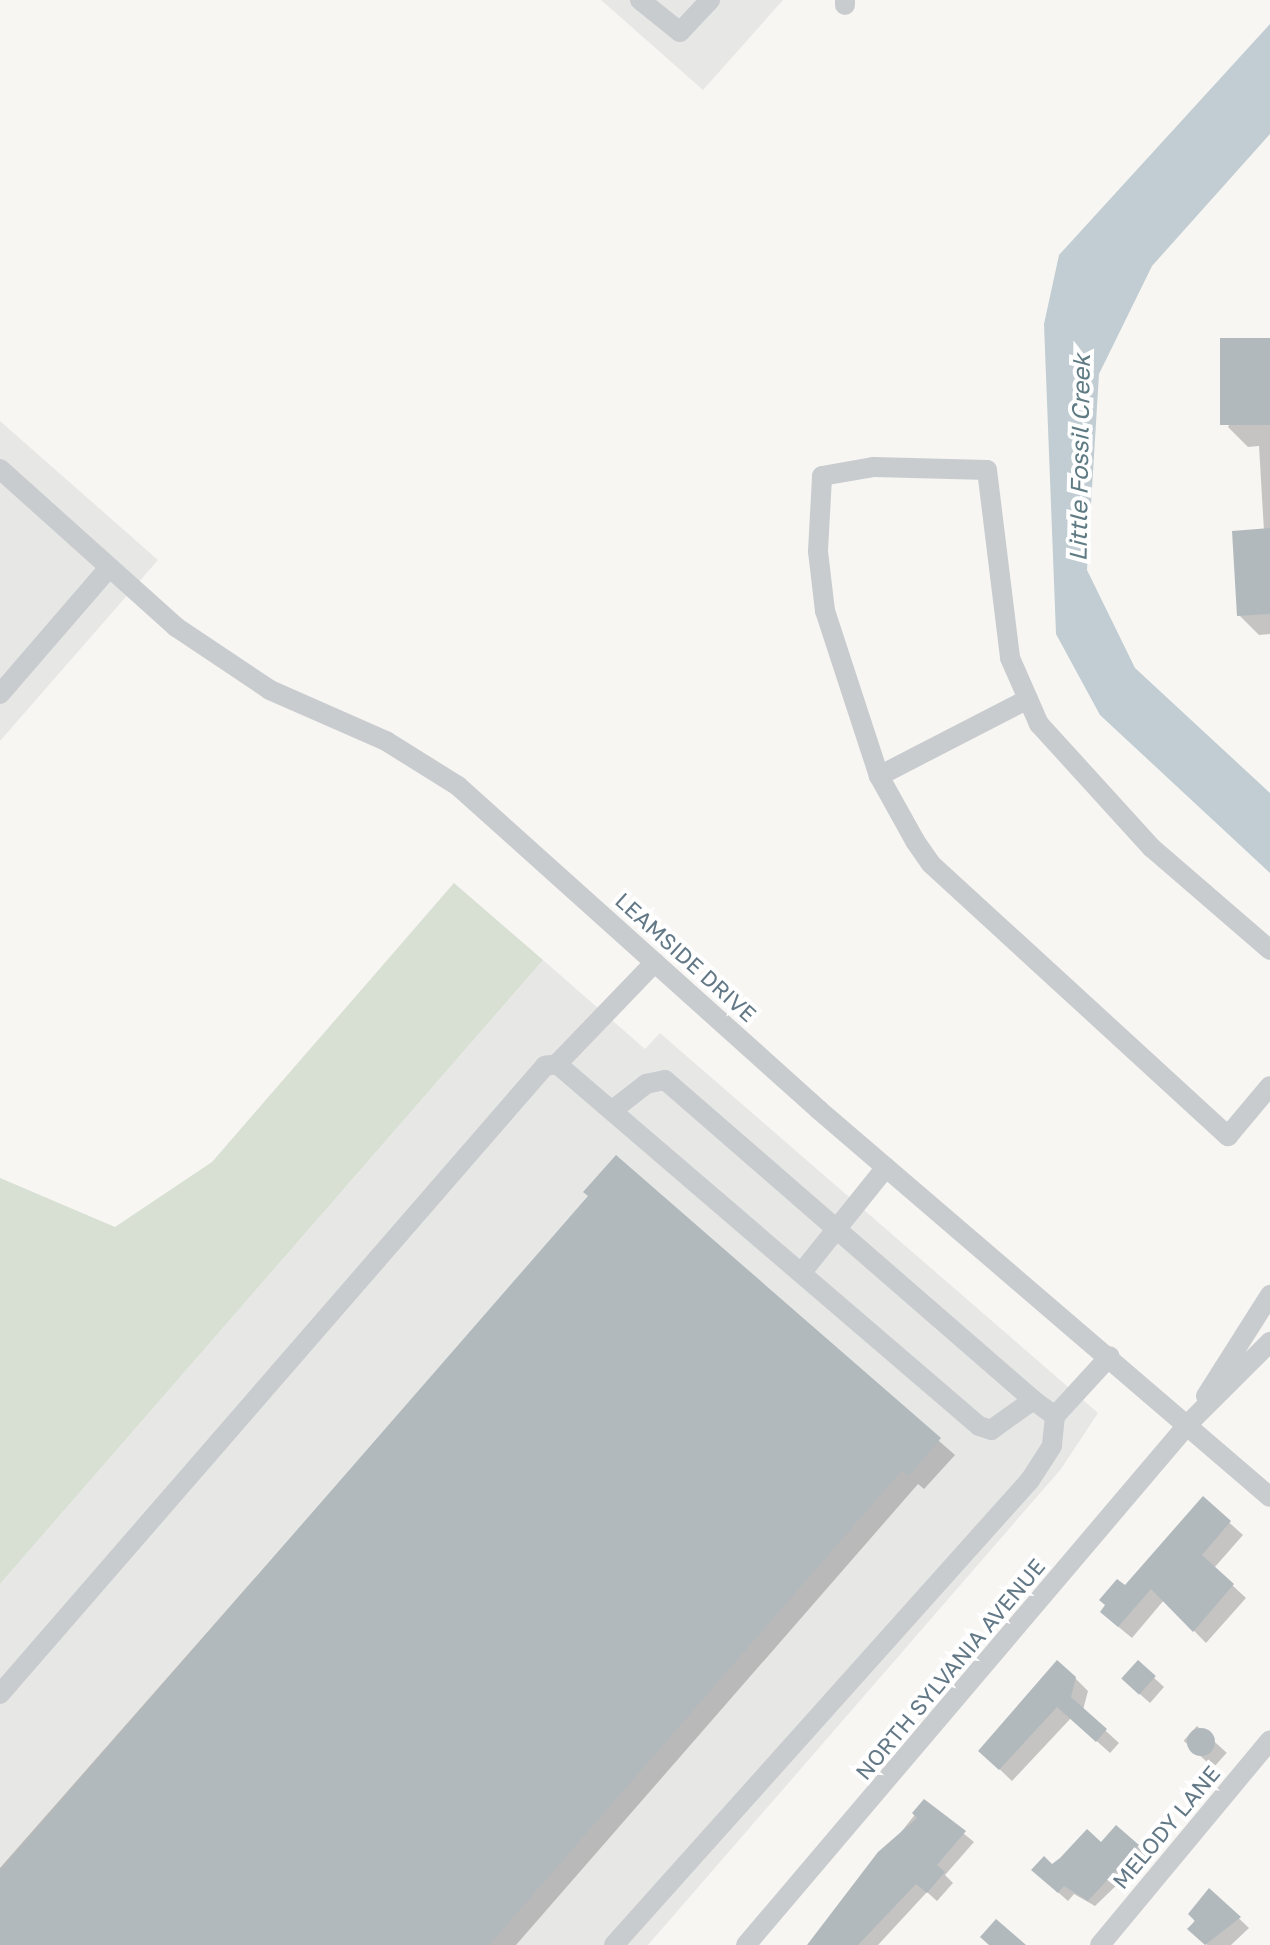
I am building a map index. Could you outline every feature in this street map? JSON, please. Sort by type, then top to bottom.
[{"type":"street","points":[[640,0],[680,32],[710,0]]},
{"type":"street","points":[[1270,950],[1079,775],[1028,699],[1010,658],[987,470],[874,467],[822,476],[818,551],[825,611],[850,704],[879,776],[931,864],[1228,1136],[1270,1086]]},
{"type":"street","name":"LEAMSIDE DRIVE","points":[[0,469],[112,574],[270,690],[386,741],[458,786],[886,1167],[1189,1423],[1270,1497]]},
{"type":"street","points":[[0,694],[112,574]]},
{"type":"street","points":[[879,776],[1028,699]]},
{"type":"street","points":[[0,1694],[545,1066],[557,1064],[655,962]]},
{"type":"street","points":[[557,1064],[614,1109],[979,1426],[991,1430],[1033,1400]]},
{"type":"street","points":[[614,1109],[646,1084],[665,1080],[1055,1416]]},
{"type":"street","points":[[802,1272],[886,1167]]},
{"type":"street","name":"NORTH SYLVANIA AVENUE","points":[[1189,1423],[1270,1295]]},
{"type":"street","name":"NORTH SYLVANIA AVENUE","points":[[746,1945],[1189,1423],[1270,1342]]},
{"type":"street","points":[[614,1945],[1030,1480],[1052,1446],[1055,1416],[1110,1356]]},
{"type":"street","name":"MELODY LANE","points":[[1100,1945],[1270,1740]]},
{"type":"shaded area","points":[[601,0],[783,0],[703,90]]},
{"type":"shaded area","points":[[0,421],[158,560],[0,741]]},
{"type":"shaded area","points":[[454,883],[543,960],[0,1584],[0,1178],[115,1227],[212,1162]]},
{"type":"shaded area","points":[[543,960],[645,1049],[660,1033],[1098,1413],[1061,1469],[648,1945],[0,1945],[0,1584]]},
{"type":"water","name":"Little Fossil Creek","points":[[1270,24],[1270,134],[1152,266],[1099,374],[1087,570],[1135,668],[1270,793],[1270,873],[1100,715],[1056,634],[1044,324],[1059,255]]},
{"type":"building","points":[[1220,338],[1270,338],[1270,425],[1220,425]]},
{"type":"building","points":[[1270,528],[1270,614],[1237,616],[1232,531]]},
{"type":"building","points":[[616,1155],[941,1438],[909,1476],[902,1470],[489,1945],[0,1945],[0,1871],[588,1196],[583,1192]]},
{"type":"building","points":[[1203,1496],[1231,1521],[1202,1555],[1234,1584],[1193,1632],[1151,1589],[1118,1627],[1100,1612],[1105,1605],[1099,1600],[1117,1579],[1125,1585]]},
{"type":"building","points":[[1057,1660],[1076,1677],[1071,1697],[1107,1729],[1096,1742],[1057,1707],[999,1770],[978,1751]]},
{"type":"building","points":[[1138,1660],[1156,1676],[1139,1695],[1121,1679]]},
{"type":"building","points":[[1201,1728],[1211,1732],[1215,1742],[1211,1752],[1201,1756],[1191,1752],[1187,1742],[1191,1732]]},
{"type":"building","points":[[924,1799],[966,1831],[937,1865],[945,1872],[927,1893],[916,1884],[858,1945],[807,1945],[878,1852],[917,1818],[912,1813]]},
{"type":"building","points":[[1116,1825],[1139,1845],[1088,1901],[1064,1886],[1058,1893],[1031,1870],[1044,1856],[1052,1864],[1087,1829],[1101,1842]]},
{"type":"building","points":[[1209,1888],[1241,1917],[1205,1945],[1187,1929],[1195,1921],[1188,1914]]},
{"type":"building","points":[[996,1919],[1026,1945],[989,1945],[980,1937]]}]
